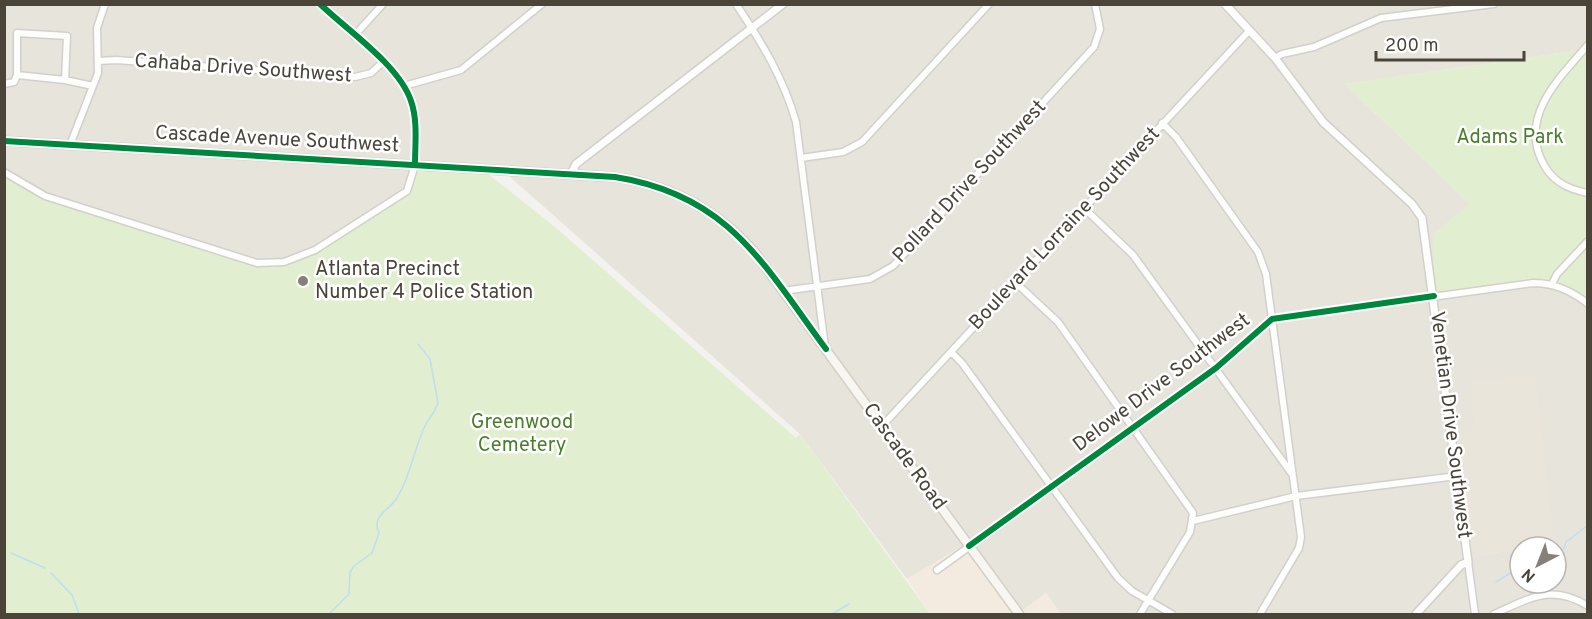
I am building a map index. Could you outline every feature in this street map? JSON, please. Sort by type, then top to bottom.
[{"type":"main road","name":"Cascade Avenue Southwest","points":[[4,141],[571,174],[639,181],[694,201],[740,236],[786,295]]},
{"type":"main road","name":"Cascade Road","points":[[786,295],[1019,615]]},
{"type":"street","points":[[70,145],[93,86],[99,62],[97,28],[105,4]]},
{"type":"street","points":[[4,172],[45,196],[230,257],[270,264],[284,262],[315,250],[407,191],[415,165],[414,116],[404,87],[383,62],[320,4]]},
{"type":"street","name":"Cahaba Drive Southwest","points":[[354,36],[383,4]]},
{"type":"street","points":[[404,87],[461,70],[542,4]]},
{"type":"street","points":[[736,4],[772,59],[786,90],[796,122],[825,349]]},
{"type":"street","points":[[571,174],[576,164],[783,4]]},
{"type":"street","points":[[801,158],[843,152],[862,142],[989,4]]},
{"type":"street","points":[[1089,4],[1095,8]]},
{"type":"street","name":"Venetian Drive Southwest","points":[[1225,4],[1275,58],[1323,122],[1418,211],[1424,226],[1468,562],[1461,565],[1416,615]]},
{"type":"street","points":[[1275,58],[1282,54],[1314,47],[1381,18],[1494,4]]},
{"type":"street","name":"Pollard Drive Southwest","points":[[786,295],[816,287],[870,279],[892,266],[1094,47],[1100,29],[1095,8]]},
{"type":"street","name":"Boulevard Lorraine Southwest","points":[[882,426],[1249,31]]},
{"type":"street","points":[[4,84],[14,82],[17,75],[17,33],[67,36],[65,80]]},
{"type":"street","points":[[1587,45],[1551,89],[1537,119],[1534,136],[1543,164],[1555,179],[1572,190],[1587,194]]},
{"type":"street","name":"Cahaba Drive Southwest","points":[[99,62],[116,60],[355,77],[371,73],[383,62]]},
{"type":"street","points":[[17,75],[65,80],[93,86]]},
{"type":"street","points":[[1162,123],[1176,137],[1258,252],[1266,274],[1301,537],[1299,548],[1260,615]]},
{"type":"street","points":[[1084,208],[1133,255],[1293,475]]},
{"type":"street","points":[[1587,241],[1557,274],[1552,284],[1568,290],[1587,304]]},
{"type":"street","points":[[1016,283],[1058,322],[1189,505],[1193,521],[1190,532],[1140,615]]},
{"type":"street","name":"Delowe Drive Southwest","points":[[938,570],[1216,368],[1272,320],[1533,283],[1552,284]]},
{"type":"street","points":[[952,353],[1118,578],[1132,591],[1172,615]]},
{"type":"street","points":[[1193,521],[1296,496],[1457,476]]},
{"type":"street","points":[[1468,562],[1475,615]]},
{"type":"street","points":[[1494,615],[1538,595],[1554,594],[1570,597],[1587,606]]},
{"type":"shaded area","points":[[4,5],[1587,5],[1587,43],[1581,50],[1345,84],[1550,282],[1587,305],[1587,614],[1061,614],[1046,593],[1019,613],[971,542],[907,579],[800,434],[507,174],[415,166],[413,179],[398,200],[321,251],[286,262],[249,261],[63,202],[5,174]],"holes":[[[1474,429],[1548,535],[1568,535],[1568,595],[1508,595],[1508,551],[1466,557]]]},
{"type":"shaded area","points":[[1535,374],[1553,535],[1508,535],[1508,551],[1466,557],[1450,439],[1474,429],[1472,382]]},
{"type":"shaded area","points":[[971,541],[1019,613],[1046,593],[1061,614],[930,614],[907,579]]},
{"type":"green space","name":"Adams Park","points":[[1587,43],[1587,305],[1550,282],[1434,294],[1433,234],[1469,204],[1345,84],[1581,50]]},
{"type":"green space","name":"Greenwood Cemetery","points":[[415,165],[482,169],[555,227],[796,438],[800,434],[930,614],[5,614],[4,174],[29,189],[249,261],[286,262],[321,251],[407,191]]},
{"type":"waterway","points":[[329,614],[349,594],[350,572],[354,566],[372,553],[379,533],[377,527],[379,517],[397,498],[409,472],[424,428],[438,403],[430,359],[418,344]]},
{"type":"waterway","points":[[1568,540],[1588,525]]},
{"type":"waterway","points":[[11,553],[45,568]]},
{"type":"waterway","points":[[51,573],[72,595],[79,614]]},
{"type":"waterway","points":[[1496,582],[1508,574]]},
{"type":"waterway","points":[[832,614],[849,604]]},
{"type":"cycle path","points":[[320,4],[384,61],[405,88],[415,116],[415,165]]},
{"type":"cycle path","points":[[4,141],[615,177],[654,186],[687,200],[715,217],[740,238],[762,262],[826,349]]},
{"type":"cycle path","points":[[969,546],[1216,368],[1272,319],[1434,296]]},
{"type":"place","name":"Atlanta Precinct Number 4 Police Station","points":[[303,281]]}]
